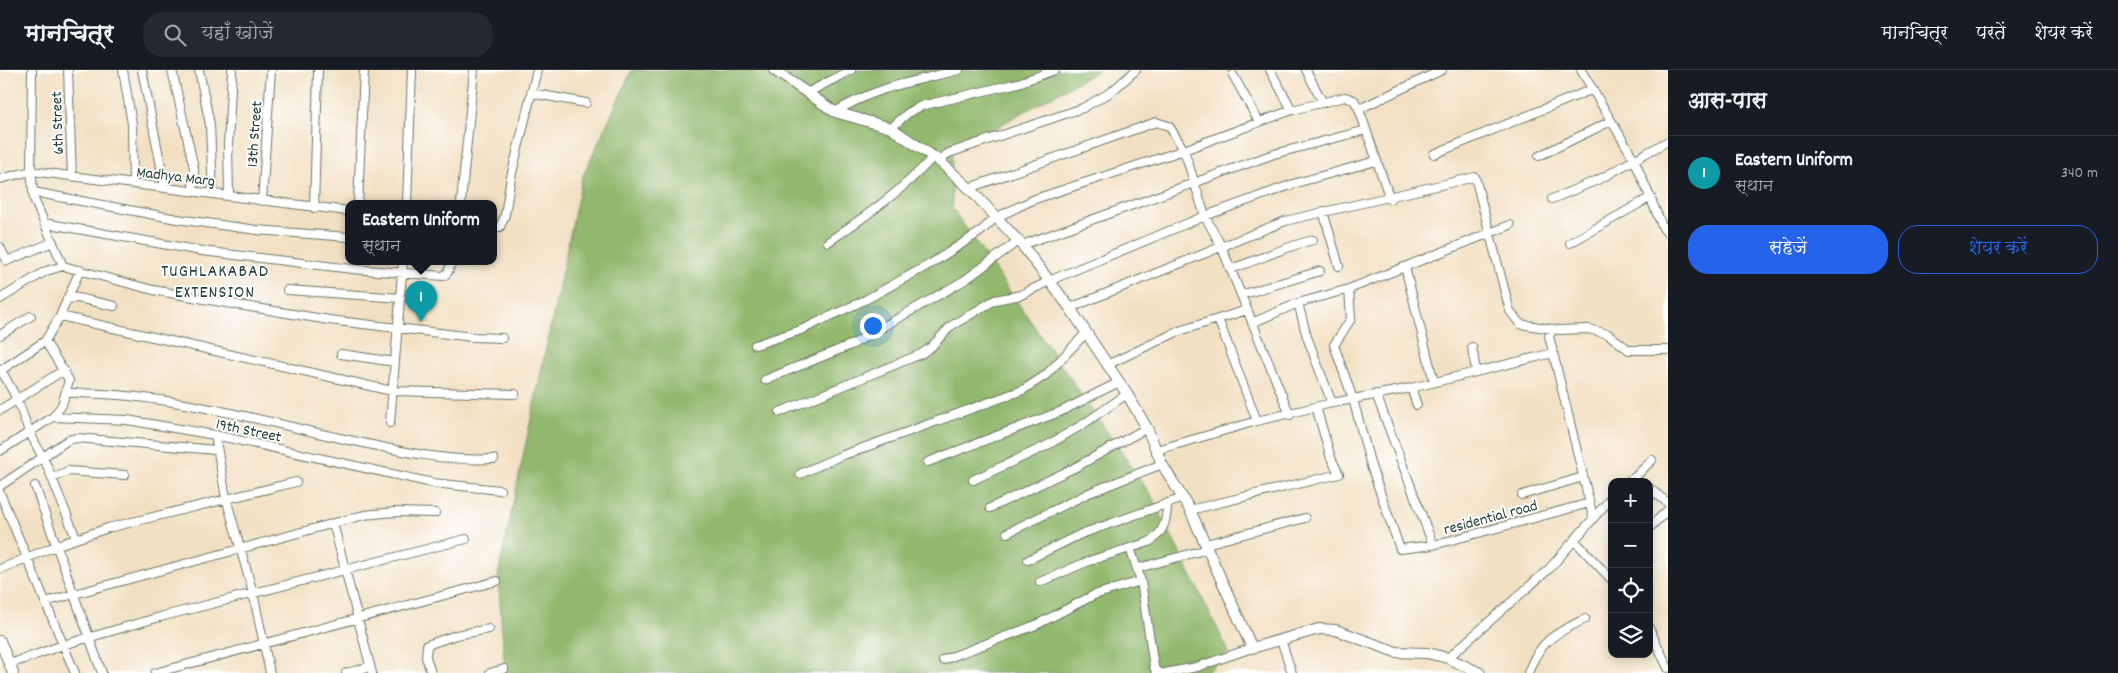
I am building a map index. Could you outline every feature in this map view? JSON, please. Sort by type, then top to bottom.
[{"type":"street","points":[[32,70],[31,171],[34,199],[63,266]]},
{"type":"street","name":"6th Street","points":[[68,70],[72,176]]},
{"type":"street","points":[[123,70],[132,124],[133,183]]},
{"type":"street","points":[[142,70],[165,188]]},
{"type":"street","points":[[172,70],[194,168],[194,191]]},
{"type":"street","points":[[199,70],[210,125],[213,194]]},
{"type":"street","points":[[229,195],[228,146],[232,70]]},
{"type":"street","name":"13th Street","points":[[262,201],[271,70]]},
{"type":"street","points":[[314,208],[318,70]]},
{"type":"street","points":[[358,200],[364,70]]},
{"type":"street","points":[[408,200],[412,70]]},
{"type":"street","points":[[461,200],[474,70]]},
{"type":"street","points":[[497,227],[500,227],[505,215],[510,177],[537,70]]},
{"type":"street","points":[[774,70],[835,112],[891,128],[935,158],[969,188],[1051,280],[1128,394],[1147,428],[1162,464],[1190,510],[1252,648]]},
{"type":"street","points":[[807,93],[851,70]]},
{"type":"street","points":[[835,112],[857,99],[888,86],[959,70]]},
{"type":"street","points":[[891,128],[908,113],[922,106],[1018,83],[1055,70]]},
{"type":"street","points":[[828,242],[885,203],[935,158],[1083,108],[1112,92],[1136,70]]},
{"type":"street","points":[[1270,70],[1292,110]]},
{"type":"street","points":[[1306,70],[1323,103]]},
{"type":"street","points":[[1581,70],[1634,158],[1663,228],[1668,234]]},
{"type":"street","points":[[1360,109],[1439,71]]},
{"type":"street","points":[[1233,75],[1259,122]]},
{"type":"street","points":[[1434,154],[1592,89]]},
{"type":"street","points":[[531,93],[586,103]]},
{"type":"street","points":[[755,345],[801,330],[867,299],[932,263],[980,232],[995,218],[1035,199],[1184,150],[1292,110],[1350,97],[1360,109],[1390,198]]},
{"type":"street","points":[[1539,156],[1612,120]]},
{"type":"street","points":[[969,188],[1156,122],[1168,126],[1184,150],[1205,216],[1222,248],[1290,415]]},
{"type":"street","points":[[764,380],[861,340],[965,280],[1020,243],[1194,184],[1274,154],[1366,130]]},
{"type":"street","points":[[1552,198],[1600,179],[1634,158],[1668,141]]},
{"type":"street","points":[[780,412],[921,354],[951,326],[995,300],[1021,295],[1051,280],[1205,216],[1296,183],[1376,160]]},
{"type":"street","name":"Madhya Marg","points":[[0,179],[31,171],[345,211]]},
{"type":"street","points":[[1070,308],[1285,221],[1475,177],[1488,232],[1513,317],[1520,324],[1553,329],[1588,329],[1608,334],[1629,350],[1668,350]]},
{"type":"street","points":[[33,192],[177,220],[257,230],[345,237]]},
{"type":"street","points":[[1570,242],[1651,197]]},
{"type":"street","points":[[1323,211],[1339,266]]},
{"type":"street","points":[[44,223],[202,251],[352,269],[444,276],[451,265]]},
{"type":"street","points":[[1252,323],[1298,303],[1349,289],[1488,232],[1510,225]]},
{"type":"street","points":[[1230,269],[1255,261],[1282,248],[1313,240]]},
{"type":"street","points":[[0,247],[7,260],[53,242]]},
{"type":"street","points":[[390,423],[403,265]]},
{"type":"street","points":[[0,299],[46,271],[63,266],[153,290],[329,320],[473,337],[502,338]]},
{"type":"street","points":[[1405,267],[1434,382]]},
{"type":"street","points":[[76,538],[52,478],[29,431],[17,400],[1,371],[45,341],[60,316],[80,270]]},
{"type":"street","points":[[1241,295],[1320,271]]},
{"type":"street","points":[[1349,289],[1351,318],[1334,345],[1353,399]]},
{"type":"street","points":[[287,290],[401,298]]},
{"type":"street","points":[[67,299],[78,298],[114,306]]},
{"type":"street","points":[[1298,303],[1307,337],[1332,403]]},
{"type":"street","points":[[1107,364],[1179,331],[1247,310]]},
{"type":"street","points":[[0,335],[31,316]]},
{"type":"street","points":[[60,316],[392,391],[515,394]]},
{"type":"street","points":[[1218,320],[1257,422]]},
{"type":"street","points":[[1553,329],[1549,336],[1593,517]]},
{"type":"street","points":[[800,474],[838,457],[1023,390],[1046,375],[1086,333]]},
{"type":"street","points":[[0,451],[53,417],[62,405],[67,393],[69,380],[45,341]]},
{"type":"street","points":[[1472,347],[1476,371]]},
{"type":"street","points":[[1157,450],[1332,403],[1411,388],[1553,353]]},
{"type":"street","points":[[341,354],[395,362]]},
{"type":"street","points":[[0,410],[64,370]]},
{"type":"street","points":[[928,462],[1062,411],[1119,382]]},
{"type":"street","points":[[1411,388],[1417,405]]},
{"type":"street","points":[[67,393],[106,392],[210,409],[422,455],[477,460],[494,459]]},
{"type":"street","points":[[973,480],[1046,446],[1082,425],[1128,394]]},
{"type":"street","points":[[1376,394],[1433,545]]},
{"type":"street","name":"residential road","points":[[1353,399],[1371,466],[1398,547],[1403,550],[1433,545],[1590,503]]},
{"type":"street","points":[[1190,510],[1338,474],[1331,458],[1316,407]]},
{"type":"street","name":"19th Street","points":[[53,417],[127,420],[215,435],[433,483],[500,490]]},
{"type":"street","points":[[990,508],[1074,468],[1147,428]]},
{"type":"street","points":[[215,435],[216,450],[226,498],[253,593],[270,673]]},
{"type":"street","points":[[0,486],[68,440],[77,438],[216,450]]},
{"type":"street","points":[[1639,478],[1652,460]]},
{"type":"street","points":[[1007,533],[1089,493],[1162,464]]},
{"type":"street","points":[[52,478],[68,471],[124,475]]},
{"type":"street","points":[[1522,495],[1583,477]]},
{"type":"street","points":[[0,569],[76,538],[226,498],[296,482]]},
{"type":"street","points":[[36,486],[76,594],[102,673]]},
{"type":"street","points":[[1653,491],[1668,503]]},
{"type":"street","points":[[0,493],[75,673]]},
{"type":"street","points":[[1028,560],[1081,534],[1183,498]]},
{"type":"street","points":[[1448,658],[1536,582],[1608,501]]},
{"type":"street","points":[[1040,582],[1090,561],[1149,542],[1161,532],[1167,516],[1167,503]]},
{"type":"street","points":[[1653,524],[1668,510]]},
{"type":"street","points":[[44,602],[333,523],[395,512],[435,512]]},
{"type":"street","points":[[1138,568],[1305,518]]},
{"type":"street","points":[[333,523],[371,670],[346,673]]},
{"type":"street","points":[[0,641],[12,669],[64,645],[91,637],[253,593],[466,539]]},
{"type":"street","points":[[1574,540],[1608,576]]},
{"type":"street","points":[[1130,548],[1141,581],[1154,667],[1156,671],[1161,673]]},
{"type":"street","points":[[943,660],[1036,626],[1094,595],[1141,581]]},
{"type":"street","points":[[155,673],[497,582]]},
{"type":"street","points":[[1528,673],[1533,658],[1543,644],[1557,632],[1585,619]]},
{"type":"street","points":[[431,673],[426,657],[427,645],[456,636],[490,629]]},
{"type":"street","points":[[1165,673],[1198,667],[1252,648],[1319,630],[1336,630],[1396,652],[1427,653],[1448,658],[1480,673]]},
{"type":"street","points":[[1653,636],[1668,668]]},
{"type":"street","points":[[1281,640],[1292,673]]},
{"type":"street","points":[[490,673],[504,669]]},
{"type":"green space","points":[[632,70],[1099,70],[952,152],[952,208],[1151,495],[1229,652],[1206,673],[505,673],[498,575],[582,178]]},
{"type":"place","name":"Eastern Uniform","points":[[421,322]]},
{"type":"district","name":"TUGHLAKABAD EXTENSION","points":[[215,280]]}]
